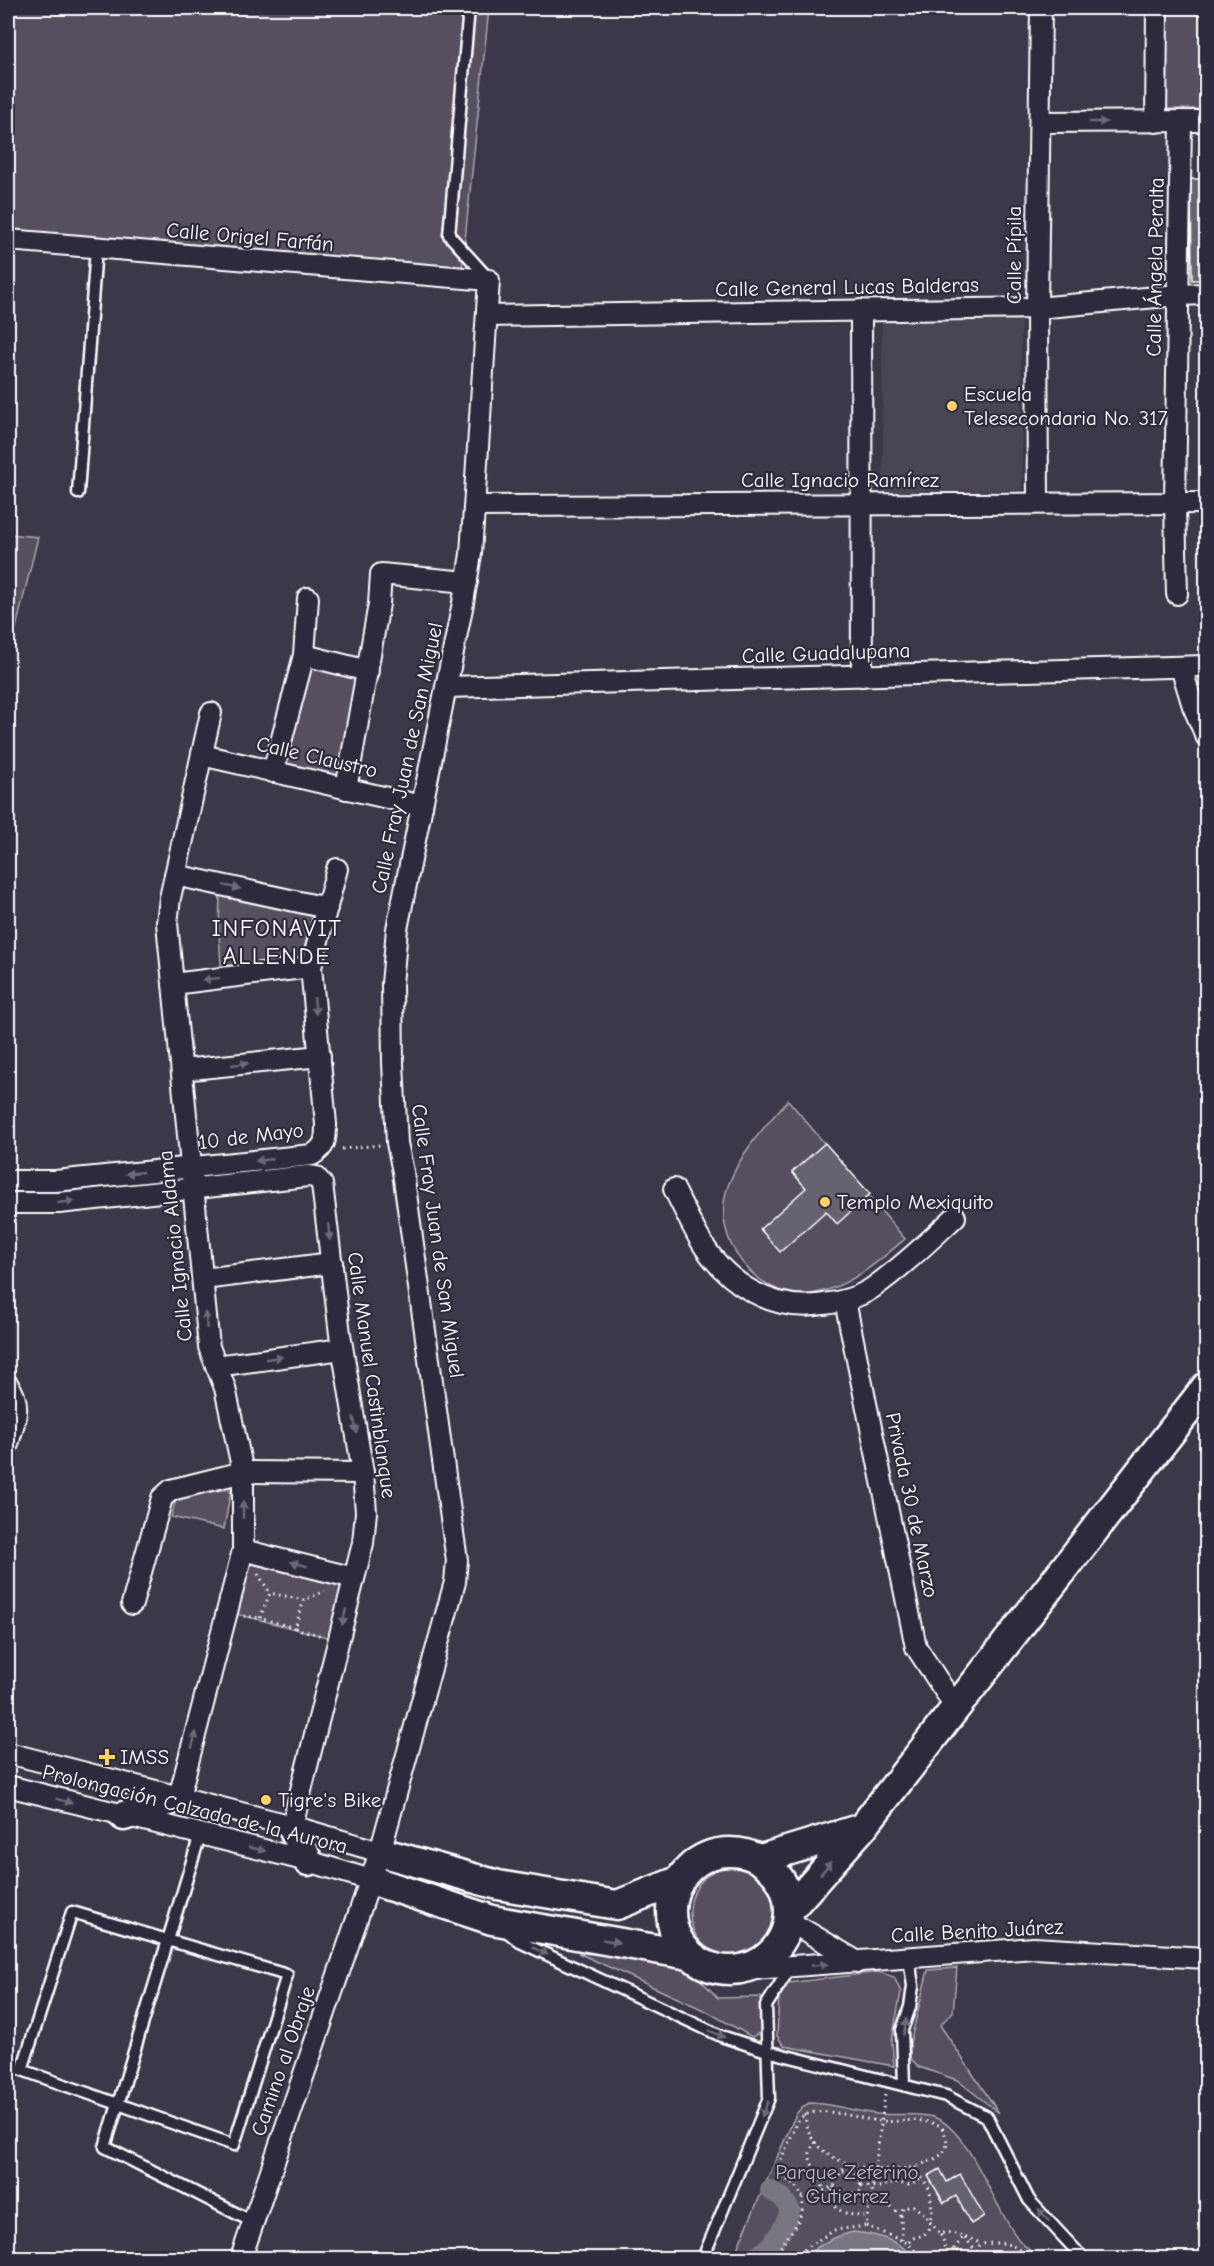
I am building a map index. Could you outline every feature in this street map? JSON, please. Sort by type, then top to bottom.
[{"type":"main road","points":[[371,1880],[492,1920],[689,1955],[713,1969],[740,1970],[763,1961],[780,1944],[790,1915],[957,1708],[1206,1387]]},
{"type":"main road","points":[[124,1816],[179,1797]]},
{"type":"main road","points":[[292,1826],[308,1861]]},
{"type":"main road","points":[[761,1859],[862,1828]]},
{"type":"main road","points":[[689,1955],[674,1933],[670,1906],[678,1881],[693,1863],[715,1852],[739,1851],[761,1859],[776,1872],[786,1889],[790,1915]]},
{"type":"main road","points":[[380,1852],[498,1885],[617,1905],[678,1881]]},
{"type":"main road","points":[[371,1880],[387,1874],[479,1895],[498,1885]]},
{"type":"street","name":"Calle Pípila","points":[[1038,503],[1037,308],[1041,8]]},
{"type":"street","points":[[1156,122],[1157,8]]},
{"type":"street","name":"Calle Ángela Peralta","points":[[1178,594],[1175,503],[1181,121]]},
{"type":"street","points":[[1040,122],[1206,121]]},
{"type":"street","name":"Calle Origel Farfán","points":[[8,240],[489,280]]},
{"type":"street","name":"Calle Fray Juan de San Miguel","points":[[371,1880],[455,1582],[457,1560],[403,1172],[397,1143],[392,984],[397,929],[467,582],[475,506],[489,280]]},
{"type":"street","name":"Calle General Lucas Balderas","points":[[487,316],[1037,308],[1206,294]]},
{"type":"street","points":[[861,310],[862,676]]},
{"type":"street","name":"Calle Ignacio Ramírez","points":[[475,506],[1206,503]]},
{"type":"street","points":[[346,789],[379,604],[381,574],[467,582]]},
{"type":"street","points":[[273,772],[304,656],[308,598]]},
{"type":"street","points":[[304,656],[368,671]]},
{"type":"street","name":"Calle Guadalupana","points":[[447,687],[1206,666]]},
{"type":"street","points":[[1181,667],[1193,706],[1206,736]]},
{"type":"street","name":"Calle Ignacio Aldama","points":[[179,1797],[243,1550],[243,1472],[225,1388],[209,1347],[167,923],[175,875],[211,713]]},
{"type":"street","name":"Calle Claustro","points":[[202,755],[422,806]]},
{"type":"street","points":[[321,1149],[326,1137],[326,1124],[311,968],[337,869]]},
{"type":"street","points":[[175,875],[327,908]]},
{"type":"street","points":[[173,984],[311,968]]},
{"type":"street","points":[[182,1070],[320,1056]]},
{"type":"street","name":"10 de Mayo","points":[[8,1181],[38,1181],[312,1155],[321,1149]]},
{"type":"street","name":"Calle Manuel Castinblanque","points":[[194,1189],[308,1176],[316,1177],[322,1184],[324,1194],[342,1348],[363,1473],[366,1512],[363,1543],[292,1826]]},
{"type":"street","points":[[38,1181],[38,1203]]},
{"type":"street","points":[[8,1203],[59,1203],[194,1189]]},
{"type":"street","points":[[674,1189],[700,1240],[731,1279],[766,1300],[805,1307],[845,1301],[870,1290],[955,1217]]},
{"type":"street","points":[[202,1279],[332,1263]]},
{"type":"street","name":"Privada 30 de Marzo","points":[[845,1301],[916,1647],[957,1708]]},
{"type":"street","points":[[216,1366],[342,1348]]},
{"type":"street","points":[[8,1385],[16,1395],[16,1414],[8,1444]]},
{"type":"street","points":[[132,1604],[162,1498],[171,1490],[243,1472],[363,1473]]},
{"type":"street","points":[[243,1550],[354,1578]]},
{"type":"street","name":"Prolongación Calzada de la Aurora","points":[[8,1754],[292,1826],[380,1852]]},
{"type":"street","name":"Prolongación Calzada de la Aurora","points":[[8,1786],[308,1861],[371,1880]]},
{"type":"street","name":"Camino al Obraje","points":[[241,2259],[371,1880]]},
{"type":"street","points":[[790,1915],[858,1962]]},
{"type":"street","name":"Calle Benito Juárez","points":[[740,1970],[1034,1948],[1206,1958]]},
{"type":"lane","points":[[469,8],[449,235],[489,280]]},
{"type":"lane","points":[[78,494],[96,248]]},
{"type":"lane","points":[[200,1835],[105,2147],[254,2222]]},
{"type":"lane","points":[[72,1912],[287,1976],[234,2145],[118,2104],[22,2070],[72,1912]]},
{"type":"lane","points":[[492,1920],[520,1942],[721,2037],[767,2052],[946,2096],[987,2117],[1029,2200],[1083,2259]]},
{"type":"lane","points":[[904,2085],[902,2030],[910,2007],[913,1986],[909,1958]]},
{"type":"lane","points":[[704,2259],[769,2098],[766,2006],[790,1968]]},
{"type":"path","points":[[321,1149],[397,1143]]},
{"type":"path","points":[[339,1640],[260,1618],[270,1593],[304,1600],[354,1578]]},
{"type":"path","points":[[296,1628],[304,1600]]},
{"type":"path","points":[[866,2226],[887,2081]]},
{"type":"path","points":[[776,2259],[798,2222],[802,2196],[798,2187],[791,2181],[779,2178],[776,2173],[800,2119],[805,2114],[824,2112],[882,2121],[913,2119],[941,2126],[947,2136],[945,2151],[941,2156],[915,2167],[875,2169],[847,2164],[824,2151],[816,2142],[805,2123],[805,2114]]},
{"type":"path","points":[[816,2142],[809,2152],[810,2159],[819,2174],[823,2190]]},
{"type":"path","points":[[847,2164],[830,2198],[836,2207],[853,2216],[868,2216]]},
{"type":"path","points":[[908,2243],[913,2238],[924,2235],[928,2230],[928,2219],[932,2211],[930,2190],[915,2167]]},
{"type":"path","points":[[834,2186],[834,2190],[850,2195],[860,2191],[860,2180],[854,2172],[849,2170],[842,2172]]},
{"type":"path","points":[[861,2186],[882,2187],[894,2182],[909,2185],[922,2178]]},
{"type":"path","points":[[802,2196],[820,2194],[823,2190],[834,2186]]},
{"type":"path","points":[[870,2198],[884,2202],[901,2215]]},
{"type":"path","points":[[902,2240],[903,2208],[913,2206],[940,2234],[945,2242],[945,2254]]},
{"type":"path","points":[[795,2259],[808,2246],[835,2230],[866,2226],[908,2243],[921,2259]]},
{"type":"path","points":[[940,2234],[946,2232],[964,2236],[980,2244],[1005,2243],[1017,2246],[1030,2259]]},
{"type":"path","points":[[939,2259],[954,2249],[964,2236]]},
{"type":"path","points":[[964,2236],[977,2253]]},
{"type":"path","points":[[954,2249],[974,2258],[980,2244]]},
{"type":"path","points":[[945,2254],[951,2259]]},
{"type":"shaded area","name":"Escuela Telesecondaria No. 317","points":[[1021,320],[1022,490],[883,492],[882,321]]},
{"type":"shaded area","points":[[853,2232],[870,2234],[895,2242],[914,2258],[803,2258],[826,2242]]},
{"type":"green space","points":[[8,8],[489,8],[461,278],[8,240]]},
{"type":"green space","points":[[1165,8],[1206,8],[1206,109],[1165,109]]},
{"type":"green space","points":[[8,534],[38,537],[8,661]]},
{"type":"green space","points":[[310,657],[367,675],[342,782],[285,768]]},
{"type":"green space","points":[[220,891],[326,911],[308,960],[221,966]]},
{"type":"green space","points":[[788,1100],[905,1239],[853,1279],[816,1293],[795,1294],[775,1288],[758,1278],[743,1264],[732,1246],[725,1227],[724,1206],[733,1174],[754,1141]]},
{"type":"green space","points":[[231,1489],[224,1529],[171,1517],[177,1496]]},
{"type":"green space","points":[[243,1550],[354,1578],[339,1640],[236,1614]]},
{"type":"green space","points":[[737,1865],[755,1869],[770,1879],[780,1894],[784,1912],[780,1930],[770,1945],[755,1955],[737,1959],[719,1955],[704,1945],[694,1930],[690,1912],[694,1894],[704,1879],[719,1869]]},
{"type":"green space","points":[[578,1953],[639,1957],[693,1972],[718,1998],[761,1997],[761,2032],[752,2037],[706,2011]]},
{"type":"green space","points":[[957,1968],[953,2012],[940,2025],[999,2113],[957,2080],[919,2067],[910,2058],[910,2043],[928,1970]]},
{"type":"green space","points":[[879,1972],[894,1977],[901,1992],[892,2040],[894,2066],[784,2046],[777,2036],[779,1995],[788,1983]]},
{"type":"green space","name":"Parque Zeferino Gutierrez","points":[[809,2103],[878,2114],[913,2114],[933,2117],[946,2124],[970,2153],[1019,2240],[1040,2258],[733,2258],[796,2114]]},
{"type":"building","points":[[1191,179],[1206,179],[1206,280],[1192,280]]},
{"type":"building","name":"Templo Mexiquito","points":[[825,1143],[870,1194],[837,1224],[826,1211],[780,1252],[760,1229],[806,1188],[792,1172]]},
{"type":"building","points":[[940,2169],[947,2182],[960,2174],[984,2216],[971,2224],[956,2196],[944,2203],[928,2176]]},
{"type":"waterway","points":[[753,2258],[765,2250],[776,2238],[790,2210],[783,2198],[770,2190]]},
{"type":"place","name":"Escuela Telesecondaria No. 317","points":[[952,406]]},
{"type":"place","name":"Templo Mexiquito","points":[[825,1202]]},
{"type":"place","name":"IMSS","points":[[107,1757]]},
{"type":"place","name":"Tigre's Bike","points":[[266,1800]]},
{"type":"district","name":"INFONAVIT ALLENDE","points":[[277,942]]}]
